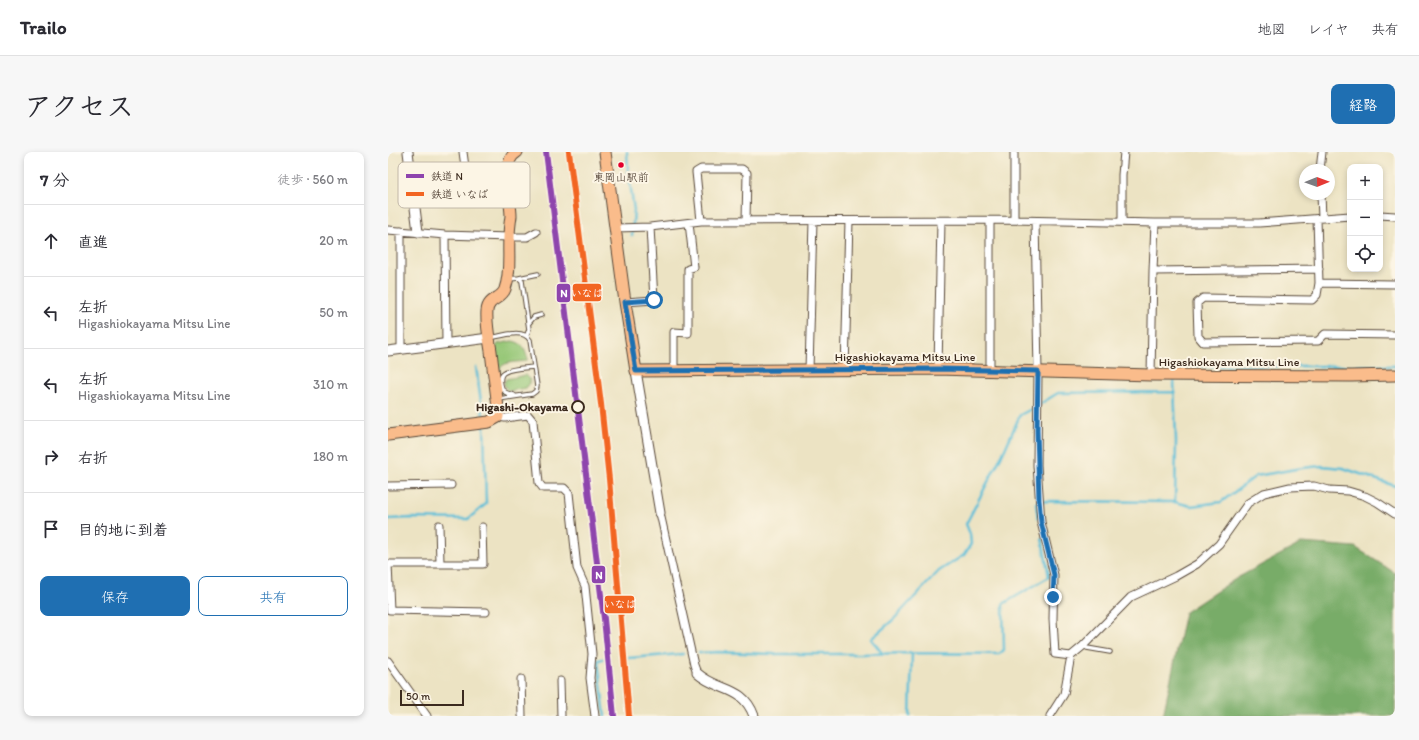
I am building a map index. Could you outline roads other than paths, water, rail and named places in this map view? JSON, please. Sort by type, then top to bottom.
[{"type":"main road","points":[[509,162],[512,154],[517,152]]},
{"type":"main road","points":[[605,152],[625,302],[636,371]]},
{"type":"main road","points":[[388,435],[489,422],[498,417],[489,338],[488,307],[491,301],[504,292],[507,279],[510,208]]},
{"type":"main road","name":"Higashiokayama Mitsu Line","points":[[636,371],[938,369],[1150,375],[1395,375]]},
{"type":"street","points":[[408,152],[409,162]]},
{"type":"street","points":[[463,152],[464,162]]},
{"type":"street","points":[[1014,152],[1014,220]]},
{"type":"street","points":[[1122,222],[1122,175],[1124,152]]},
{"type":"street","points":[[1321,164],[1322,152]]},
{"type":"street","points":[[701,221],[696,172],[701,169],[742,169],[747,173],[746,221]]},
{"type":"street","points":[[1320,200],[1319,283],[1316,295],[1312,300],[1203,298],[1197,303],[1198,336],[1203,342],[1318,341],[1325,334],[1395,335]]},
{"type":"street","points":[[415,208],[418,232]]},
{"type":"street","points":[[1383,215],[1395,216]]},
{"type":"street","points":[[616,228],[650,227],[701,221],[1014,220],[1155,223],[1259,223],[1347,216]]},
{"type":"street","points":[[809,370],[813,221]]},
{"type":"street","points":[[845,370],[849,221]]},
{"type":"street","points":[[938,369],[941,221]]},
{"type":"street","points":[[990,221],[990,370]]},
{"type":"street","points":[[1035,221],[1039,502],[1041,522],[1054,575],[1053,619],[1055,654],[1071,656]]},
{"type":"street","points":[[674,370],[674,332],[688,333],[688,268],[694,267],[689,222]]},
{"type":"street","points":[[1150,375],[1155,223]]},
{"type":"street","points":[[625,302],[654,300],[650,227]]},
{"type":"street","points":[[388,230],[445,235],[509,237],[526,237],[536,232]]},
{"type":"street","points":[[401,231],[401,349]]},
{"type":"street","points":[[445,235],[446,343]]},
{"type":"street","points":[[1153,271],[1319,269]]},
{"type":"street","points":[[1319,283],[1395,284]]},
{"type":"street","points":[[388,351],[489,338]]},
{"type":"street","points":[[636,371],[660,512],[694,665],[697,673],[714,684],[735,691],[745,700],[754,716]]},
{"type":"street","points":[[498,417],[505,418],[528,415],[533,421],[538,482],[543,488],[564,488],[569,493],[576,568],[585,586],[590,624],[592,654],[590,678],[595,716]]},
{"type":"street","points":[[388,486],[451,486]]},
{"type":"street","points":[[1050,716],[1064,694],[1071,656],[1083,646],[1131,596],[1176,576],[1198,564],[1219,544],[1248,504],[1264,493],[1290,487],[1308,486],[1348,491],[1378,502],[1395,514]]},
{"type":"street","points":[[439,525],[440,563]]},
{"type":"street","points":[[482,527],[483,564],[388,564],[390,610],[486,612]]},
{"type":"street","points":[[388,661],[427,716]]},
{"type":"street","points":[[522,679],[522,716]]},
{"type":"street","points":[[560,681],[561,716]]},
{"type":"lane","points":[[507,279],[538,274]]},
{"type":"lane","points":[[519,278],[522,281],[529,323],[527,335]]},
{"type":"lane","points":[[529,323],[534,317],[541,315]]},
{"type":"lane","points":[[489,338],[521,333],[527,335],[530,340],[537,386],[536,391],[532,394],[497,399]]},
{"type":"lane","points":[[517,396],[506,393],[502,388],[502,374],[506,371],[534,367]]},
{"type":"lane","points":[[1083,646],[1110,652]]},
{"type":"waterway","points":[[627,152],[634,210],[632,236]]},
{"type":"waterway","points":[[1176,367],[1395,366]]},
{"type":"waterway","points":[[476,367],[483,416]]},
{"type":"waterway","points":[[1174,380],[1176,441],[1175,502]]},
{"type":"waterway","points":[[1040,404],[1058,393],[1174,392]]},
{"type":"waterway","points":[[883,654],[871,639],[894,619],[939,571],[964,555],[971,544],[970,534],[966,524],[1005,449],[1020,415],[1035,407]]},
{"type":"waterway","points":[[388,519],[468,519],[486,504],[484,426]]},
{"type":"waterway","points":[[1038,518],[1036,503],[1041,501],[1175,502],[1191,506],[1221,502],[1256,476],[1321,466],[1343,468],[1395,486]]},
{"type":"waterway","points":[[699,653],[999,654],[1004,650],[1003,604],[1049,577],[1042,538]]},
{"type":"waterway","points":[[910,716],[912,653]]},
{"type":"waterway","points":[[628,658],[683,654]]},
{"type":"waterway","points":[[603,659],[598,660],[605,716]]},
{"type":"rail line","name":"N","points":[[546,152],[604,619],[614,716]]},
{"type":"rail line","name":"いなば","points":[[569,152],[609,479],[629,716]]},
{"type":"place","name":"東岡山駅前","points":[[621,165]]},
{"type":"place","name":"Higashi-Okayama","points":[[578,407]]}]
